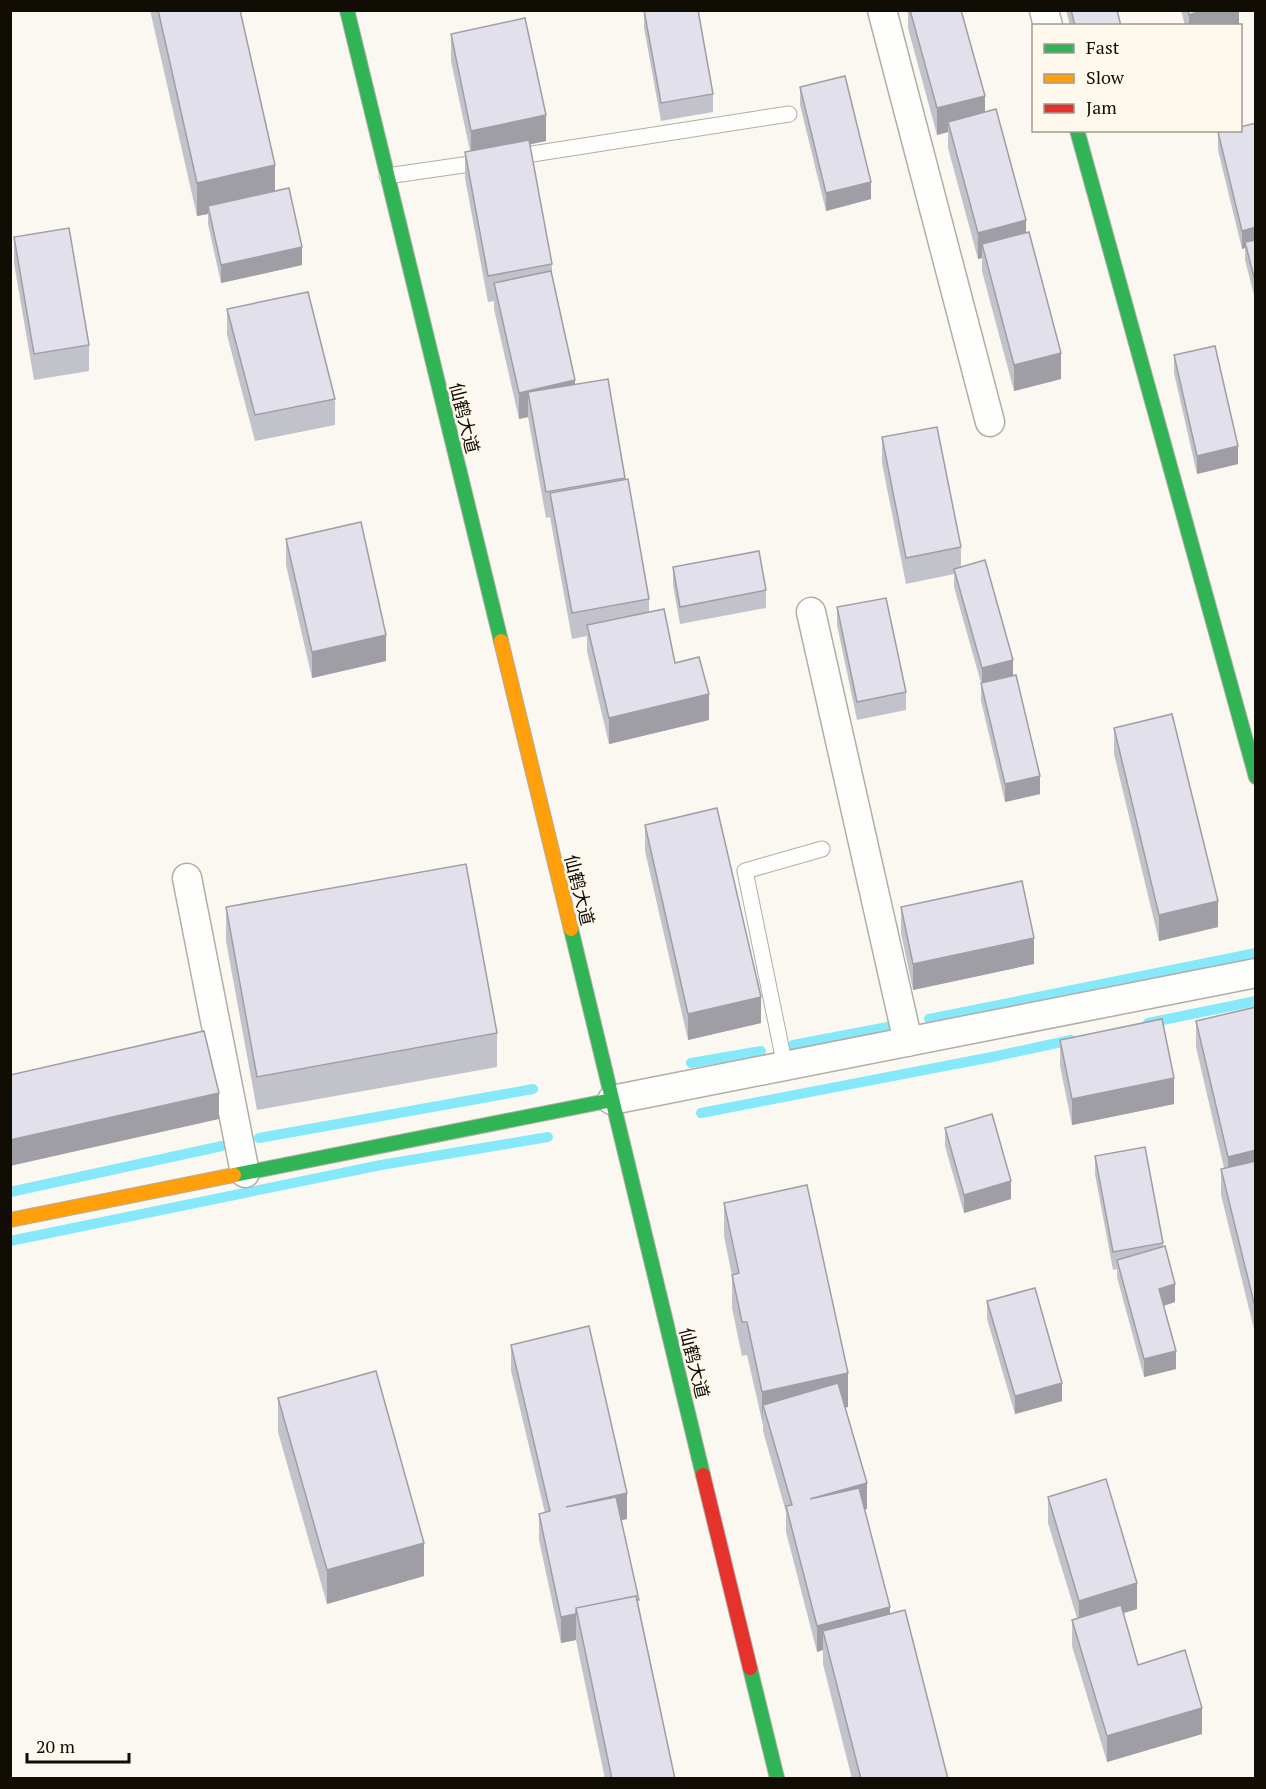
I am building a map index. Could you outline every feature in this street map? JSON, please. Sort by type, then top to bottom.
[{"type":"main road","name":"仙鹤大道","points":[[347,10],[777,1779]]},
{"type":"main road","points":[[1078,132],[1256,777]]},
{"type":"main road","points":[[10,1220],[612,1100]]},
{"type":"street","points":[[882,10],[990,422]]},
{"type":"street","points":[[811,612],[908,1042]]},
{"type":"street","points":[[187,878],[245,1173]]},
{"type":"street","points":[[612,1100],[1256,974]]},
{"type":"lane","points":[[387,176],[789,114]]},
{"type":"lane","points":[[785,1066],[745,871],[822,849]]},
{"type":"building","points":[[158,10],[240,10],[275,165],[197,183]]},
{"type":"building","points":[[644,10],[698,10],[713,94],[661,103]]},
{"type":"building","points":[[910,10],[961,10],[985,96],[937,108]]},
{"type":"building","points":[[1071,10],[1117,10],[1120,24],[1074,24]]},
{"type":"building","points":[[1188,10],[1204,10],[1189,15]]},
{"type":"building","points":[[525,18],[546,115],[471,131],[451,34]]},
{"type":"building","points":[[845,76],[871,182],[826,193],[800,87]]},
{"type":"building","points":[[996,109],[1026,220],[978,233],[948,122]]},
{"type":"building","points":[[1256,123],[1256,227],[1242,231],[1218,132],[1242,132],[1242,126]]},
{"type":"building","points":[[529,140],[552,264],[488,276],[465,152]]},
{"type":"building","points":[[289,188],[302,247],[221,265],[208,206]]},
{"type":"building","points":[[69,228],[89,345],[34,354],[14,237]]},
{"type":"building","points":[[1029,232],[1061,353],[1014,365],[982,244]]},
{"type":"building","points":[[1256,240],[1256,285],[1245,242]]},
{"type":"building","points":[[551,271],[575,380],[519,393],[494,283]]},
{"type":"building","points":[[308,292],[335,399],[255,415],[227,309]]},
{"type":"building","points":[[1215,346],[1238,446],[1197,456],[1174,355]]},
{"type":"building","points":[[608,379],[625,478],[546,492],[528,392]]},
{"type":"building","points":[[937,427],[961,547],[906,558],[882,437]]},
{"type":"building","points":[[628,479],[649,599],[572,613],[550,493]]},
{"type":"building","points":[[361,522],[386,635],[312,652],[286,539]]},
{"type":"building","points":[[759,551],[766,590],[680,607],[673,567]]},
{"type":"building","points":[[985,560],[1013,660],[982,668],[954,569]]},
{"type":"building","points":[[886,598],[906,692],[857,702],[837,607]]},
{"type":"building","points":[[664,609],[675,663],[699,657],[709,694],[609,718],[587,625]]},
{"type":"building","points":[[1016,675],[1040,776],[1005,784],[981,683]]},
{"type":"building","points":[[1172,714],[1218,901],[1159,915],[1114,728]]},
{"type":"building","points":[[717,808],[761,997],[688,1014],[645,825]]},
{"type":"building","points":[[466,864],[497,1033],[257,1077],[226,907]]},
{"type":"building","points":[[1022,881],[1034,938],[913,964],[901,907]]},
{"type":"building","points":[[1256,1007],[1256,1150],[1228,1157],[1196,1021]]},
{"type":"building","points":[[1162,1019],[1174,1078],[1072,1099],[1060,1040]]},
{"type":"building","points":[[204,1031],[219,1093],[10,1140],[10,1075]]},
{"type":"building","points":[[992,1114],[1011,1181],[964,1195],[945,1128]]},
{"type":"building","points":[[1145,1147],[1163,1243],[1113,1252],[1095,1156]]},
{"type":"building","points":[[1256,1161],[1256,1302],[1254,1303],[1221,1169]]},
{"type":"building","points":[[807,1185],[848,1373],[762,1392],[747,1322],[742,1322],[732,1275],[739,1273],[724,1203]]},
{"type":"building","points":[[1165,1246],[1175,1284],[1159,1289],[1176,1351],[1144,1359],[1117,1260]]},
{"type":"building","points":[[1035,1288],[1062,1383],[1015,1396],[987,1301]]},
{"type":"building","points":[[589,1326],[627,1493],[566,1507],[616,1497],[639,1600],[636,1596],[576,1608],[576,1614],[561,1617],[539,1514],[550,1511],[511,1345]]},
{"type":"building","points":[[376,1371],[424,1543],[327,1570],[278,1398]]},
{"type":"building","points":[[838,1383],[867,1483],[810,1499],[859,1488],[890,1607],[817,1626],[786,1506],[792,1505],[763,1405]]},
{"type":"building","points":[[1106,1479],[1137,1583],[1079,1601],[1048,1497]]},
{"type":"building","points":[[636,1596],[675,1779],[612,1779],[576,1608]]},
{"type":"building","points":[[1121,1605],[1138,1665],[1185,1650],[1202,1708],[1107,1736],[1072,1620]]},
{"type":"building","points":[[905,1610],[948,1779],[861,1779],[823,1631]]},
{"type":"waterway","points":[[929,1019],[1256,953]]},
{"type":"waterway","points":[[1148,1023],[1256,1001]]},
{"type":"waterway","points":[[793,1045],[888,1027]]},
{"type":"waterway","points":[[701,1113],[1071,1040]]},
{"type":"waterway","points":[[691,1063],[761,1051]]},
{"type":"waterway","points":[[259,1138],[533,1089]]},
{"type":"waterway","points":[[10,1241],[381,1165],[548,1137]]},
{"type":"waterway","points":[[10,1192],[222,1146]]},
{"type":"traffic: fast","points":[[347,10],[501,641]]},
{"type":"traffic: fast","points":[[1078,132],[1256,777]]},
{"type":"traffic: fast","points":[[571,929],[703,1475]]},
{"type":"traffic: fast","points":[[234,1175],[612,1100]]},
{"type":"traffic: fast","points":[[750,1668],[777,1778]]},
{"type":"traffic: slow","points":[[501,641],[571,929]]},
{"type":"traffic: slow","points":[[10,1220],[234,1175]]},
{"type":"traffic: jam","points":[[703,1475],[750,1668]]}]
